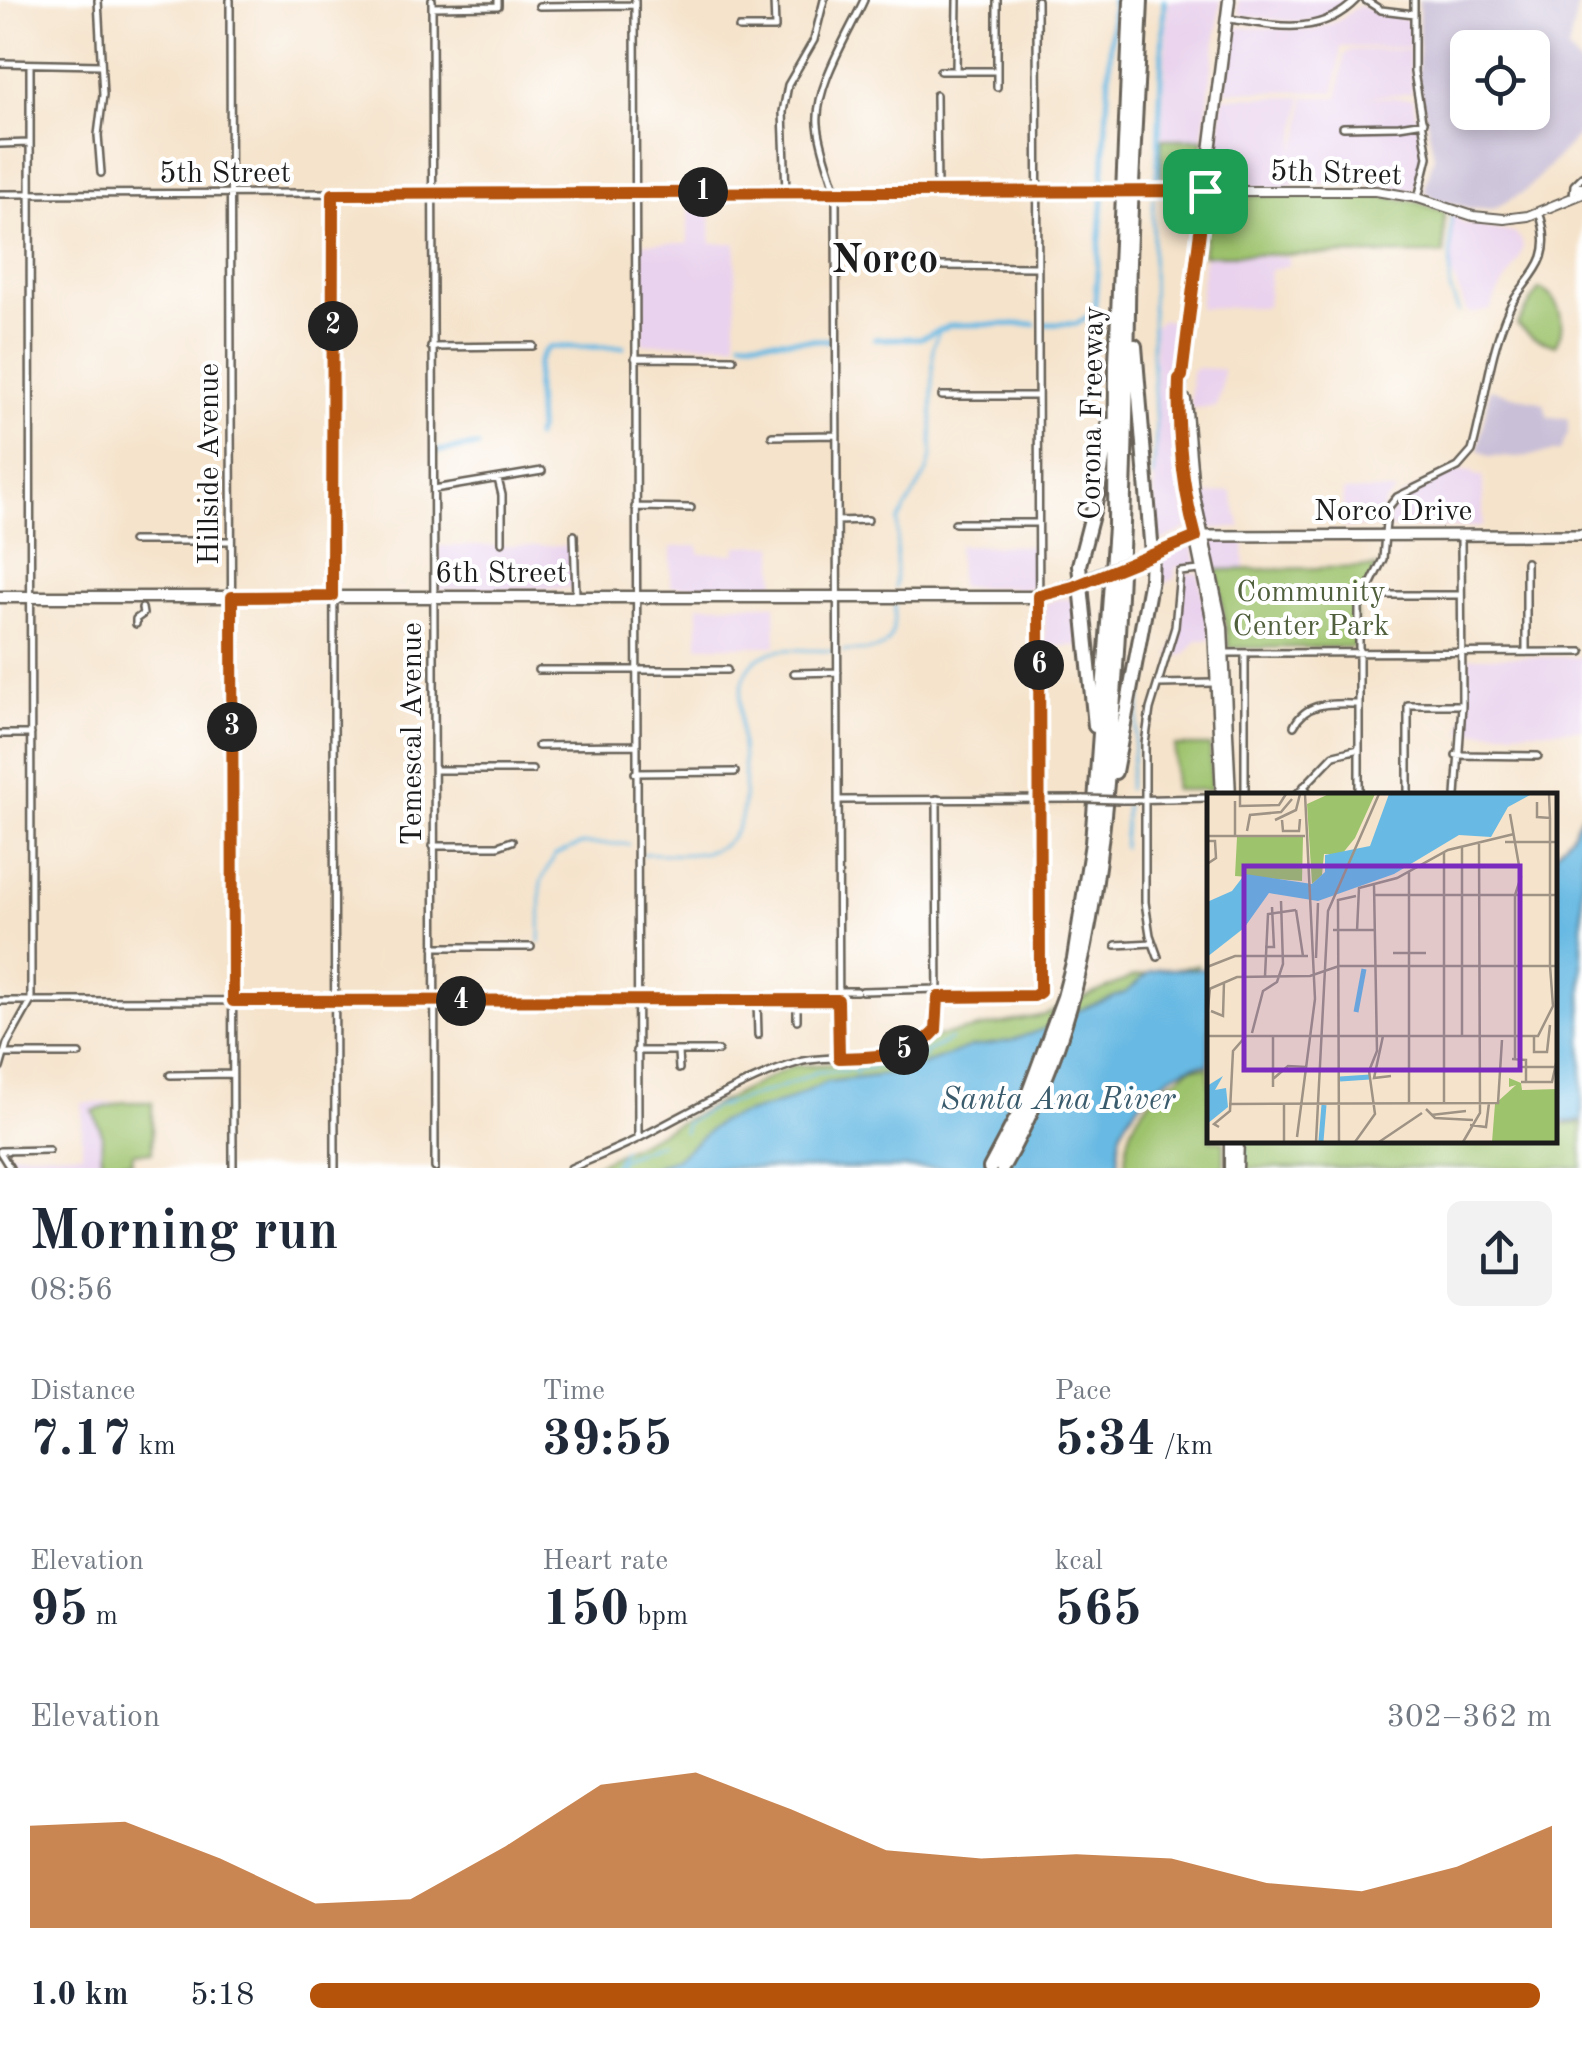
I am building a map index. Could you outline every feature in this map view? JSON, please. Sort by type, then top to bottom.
[{"type":"highway","name":"Corona Freeway","points":[[999,1168],[1072,997],[1100,910],[1117,794],[1130,527],[1138,0]]},
{"type":"highway","name":"Corona Freeway","points":[[1072,997],[1097,788],[1115,526],[1116,363],[1138,0]]},
{"type":"highway","points":[[1072,997],[1098,888],[1123,581],[1138,0]]},
{"type":"highway","points":[[1117,794],[1151,579],[1146,556],[1134,303]]},
{"type":"highway","points":[[1097,788],[1091,665],[1079,565],[1098,492],[1116,363]]},
{"type":"main road","points":[[1229,0],[1178,406],[1183,477],[1221,621],[1230,793]]},
{"type":"main road","points":[[1182,376],[1186,380],[1188,446],[1203,570],[1220,654],[1216,683],[1222,793]]},
{"type":"main road","points":[[1183,477],[1187,477],[1193,491]]},
{"type":"main road","name":"Norco Drive","points":[[1200,537],[1582,535]]},
{"type":"main road","name":"6th Street","points":[[0,597],[142,601],[332,596],[1039,594],[1200,537]]},
{"type":"main road","points":[[1230,1143],[1233,1168]]},
{"type":"main road","points":[[1233,1168],[1238,1143]]},
{"type":"street","points":[[98,0],[104,106],[98,135],[101,173]]},
{"type":"street","name":"Hillside Avenue","points":[[230,0],[233,1168]]},
{"type":"street","points":[[739,28],[775,28],[774,0]]},
{"type":"street","points":[[786,192],[784,112],[788,85],[814,40],[824,0]]},
{"type":"street","points":[[839,1058],[836,192],[821,140],[818,106],[864,0]]},
{"type":"street","points":[[956,70],[957,0]]},
{"type":"street","points":[[997,0],[997,87]]},
{"type":"street","points":[[838,991],[1034,996],[1040,992],[1037,0]]},
{"type":"street","points":[[1226,19],[1302,27],[1332,20],[1356,0]]},
{"type":"street","points":[[1365,0],[1381,10],[1414,14]]},
{"type":"street","points":[[1414,0],[1414,72],[1428,157],[1418,198]]},
{"type":"street","points":[[539,6],[634,2],[638,1139]]},
{"type":"street","points":[[432,4],[498,3]]},
{"type":"street","name":"Temescal Avenue","points":[[432,4],[435,1168]]},
{"type":"street","points":[[0,63],[102,64]]},
{"type":"street","points":[[0,1068],[3,1054],[31,1001],[30,64]]},
{"type":"street","points":[[940,71],[996,71]]},
{"type":"street","points":[[936,95],[936,192]]},
{"type":"street","points":[[1343,127],[1424,122]]},
{"type":"street","points":[[0,144],[29,144]]},
{"type":"street","name":"5th Street","points":[[0,194],[1376,191],[1418,198],[1482,218],[1516,218],[1539,212],[1580,188]]},
{"type":"street","points":[[333,194],[334,1168]]},
{"type":"street","points":[[1359,793],[1359,608],[1380,568],[1387,509],[1394,499],[1458,467],[1472,451],[1504,322],[1515,297],[1543,255],[1544,228],[1539,212]]},
{"type":"street","points":[[941,266],[1036,266]]},
{"type":"street","points":[[431,347],[533,346]]},
{"type":"street","points":[[635,358],[734,359]]},
{"type":"street","points":[[942,396],[1038,396]]},
{"type":"street","points":[[772,436],[838,435]]},
{"type":"street","points":[[434,488],[542,471]]},
{"type":"street","points":[[498,480],[502,495],[502,542]]},
{"type":"street","points":[[636,507],[691,508]]},
{"type":"street","points":[[837,520],[868,520]]},
{"type":"street","points":[[955,523],[1038,523]]},
{"type":"street","points":[[574,535],[576,596]]},
{"type":"street","points":[[1456,793],[1462,705],[1461,535]]},
{"type":"street","points":[[132,541],[231,541]]},
{"type":"street","points":[[1526,562],[1526,652]]},
{"type":"street","points":[[1158,957],[1145,902],[1147,724],[1175,627],[1180,572],[1203,570]]},
{"type":"street","points":[[1363,595],[1461,595]]},
{"type":"street","points":[[136,624],[143,614],[142,601]]},
{"type":"street","points":[[1220,654],[1582,652]]},
{"type":"street","points":[[1245,653],[1245,793]]},
{"type":"street","points":[[538,670],[727,670]]},
{"type":"street","points":[[794,673],[838,672]]},
{"type":"street","points":[[1158,684],[1216,683]]},
{"type":"street","points":[[1294,726],[1300,715],[1318,705],[1359,704]]},
{"type":"street","points":[[1408,793],[1408,706],[1462,705]]},
{"type":"street","points":[[0,734],[31,734]]},
{"type":"street","points":[[538,746],[635,745]]},
{"type":"street","points":[[1298,793],[1334,755],[1359,749]]},
{"type":"street","points":[[1456,755],[1538,756]]},
{"type":"street","points":[[435,770],[532,770]]},
{"type":"street","points":[[635,772],[735,772]]},
{"type":"street","points":[[1304,786],[1308,793]]},
{"type":"street","points":[[838,800],[1084,800],[1117,794],[1146,799],[1207,798]]},
{"type":"street","points":[[571,1168],[638,1139],[705,1102],[802,1061],[885,1056],[922,1044],[936,1030],[937,799]]},
{"type":"street","points":[[433,846],[498,846],[512,841]]},
{"type":"street","points":[[1116,945],[1153,942]]},
{"type":"street","points":[[434,947],[531,947]]},
{"type":"street","points":[[757,1000],[758,1035]]},
{"type":"street","points":[[797,1000],[797,1020]]},
{"type":"street","points":[[0,1001],[838,1000]]},
{"type":"street","points":[[636,1051],[718,1052]]},
{"type":"street","points":[[678,1052],[679,1069]]},
{"type":"street","points":[[3,1054],[79,1054]]},
{"type":"street","points":[[170,1075],[232,1074]]},
{"type":"street","points":[[10,1168],[0,1152],[49,1150]]},
{"type":"shaded area","points":[[1168,0],[1221,0],[1203,139],[1162,139]]},
{"type":"shaded area","points":[[1239,0],[1351,0],[1322,19],[1299,22],[1242,16],[1237,8]]},
{"type":"shaded area","points":[[1419,0],[1579,0],[1568,51],[1582,68],[1582,132],[1524,192],[1493,209],[1437,200],[1424,191],[1434,156],[1418,76]]},
{"type":"shaded area","points":[[1359,5],[1411,23],[1410,48],[1341,47],[1335,92],[1225,91],[1233,33],[1239,27],[1312,30],[1340,20]]},
{"type":"shaded area","points":[[1351,50],[1409,50],[1412,93],[1366,97],[1413,98],[1423,159],[1414,191],[1369,184],[1296,184],[1282,189],[1212,183],[1223,97],[1303,97],[1294,151],[1301,134],[1305,97],[1338,97],[1344,55]]},
{"type":"shaded area","points":[[688,197],[710,197],[711,243],[736,243],[736,343],[642,344],[640,243],[688,243]]},
{"type":"shaded area","points":[[1451,214],[1457,215],[1462,223],[1514,233],[1521,239],[1519,261],[1490,310],[1471,314],[1466,310],[1451,271]]},
{"type":"shaded area","points":[[1205,255],[1288,257],[1289,265],[1270,270],[1267,307],[1199,308]]},
{"type":"shaded area","points":[[1161,320],[1175,321],[1179,326],[1173,440],[1188,528],[1163,541],[1157,538],[1154,492],[1154,327]]},
{"type":"shaded area","points":[[1197,368],[1223,369],[1216,407],[1190,408],[1192,372]]},
{"type":"shaded area","points":[[1490,389],[1544,403],[1548,418],[1568,418],[1568,433],[1560,451],[1515,458],[1489,456],[1478,450]]},
{"type":"shaded area","points":[[1459,470],[1483,476],[1483,527],[1388,528],[1388,516],[1396,500]]},
{"type":"shaded area","points":[[1231,491],[1241,528],[1207,528],[1199,496]]},
{"type":"shaded area","points":[[1343,491],[1396,492],[1384,503],[1379,527],[1345,528]]},
{"type":"shaded area","points":[[1244,540],[1245,570],[1217,570],[1211,545],[1214,541]]},
{"type":"shaded area","points":[[775,545],[775,589],[671,586],[671,547],[699,546],[699,554],[736,554],[737,546]]},
{"type":"shaded area","points":[[958,545],[1035,546],[1036,587],[959,587]]},
{"type":"shaded area","points":[[438,546],[571,546],[574,588],[438,590]]},
{"type":"shaded area","points":[[1193,548],[1197,567],[1175,567],[1175,579],[1158,586],[1161,559]]},
{"type":"shaded area","points":[[1183,573],[1199,573],[1211,640],[1197,640],[1185,655],[1169,657],[1180,628]]},
{"type":"shaded area","points":[[1076,599],[1079,646],[1045,646],[1045,604]]},
{"type":"shaded area","points":[[775,604],[776,646],[698,646],[698,605]]},
{"type":"shaded area","points":[[1469,657],[1582,657],[1582,729],[1461,732]]},
{"type":"shaded area","points":[[152,1102],[152,1152],[132,1153],[132,1168],[14,1168],[4,1153],[82,1153],[82,1103]]},
{"type":"green space","points":[[1162,139],[1203,139],[1197,184],[1168,184],[1161,175]]},
{"type":"green space","points":[[1371,194],[1417,202],[1444,212],[1444,254],[1203,255],[1209,201],[1214,196]]},
{"type":"green space","points":[[1539,289],[1552,298],[1560,313],[1561,329],[1555,345],[1532,337],[1517,324]]},
{"type":"green space","name":"Community Center Park","points":[[1377,567],[1357,606],[1355,647],[1229,648],[1217,570]]},
{"type":"green space","points":[[1175,746],[1210,746],[1211,790],[1174,790]]},
{"type":"green space","points":[[1197,965],[1155,1061],[676,1168],[589,1168],[792,1066],[890,1061],[939,1036],[1044,1015],[1132,977]]},
{"type":"green space","points":[[1192,1067],[1207,1068],[1207,1143],[1224,1143],[1224,1168],[1125,1168],[1135,1121],[1164,1087]]},
{"type":"green space","points":[[123,1102],[152,1102],[152,1152],[133,1153],[132,1162],[101,1162],[102,1133],[93,1111]]},
{"type":"green space","points":[[1582,1123],[1582,1168],[1242,1168],[1244,1143],[1557,1143],[1557,1126]]},
{"type":"water","points":[[1582,813],[1582,1121],[1557,1122],[1557,851]]},
{"type":"water","name":"Santa Ana River","points":[[1207,969],[1207,1065],[1184,1069],[1143,1099],[1120,1136],[1118,1168],[652,1168],[677,1158],[720,1121],[787,1101],[826,1082],[900,1073],[971,1047],[1010,1041],[1125,993],[1150,972]]},
{"type":"waterway","points":[[1103,180],[1113,0]]},
{"type":"waterway","points":[[1157,181],[1164,0]]},
{"type":"waterway","points":[[1044,324],[1076,324],[1094,313],[1103,197]]},
{"type":"waterway","points":[[1153,197],[1153,478]]},
{"type":"waterway","points":[[1451,216],[1450,289],[1459,313]]},
{"type":"waterway","points":[[875,339],[921,338],[951,325],[1034,324]]},
{"type":"waterway","points":[[895,588],[898,521],[926,474],[932,455],[933,346],[940,330]]},
{"type":"waterway","points":[[742,340],[830,340]]},
{"type":"waterway","points":[[535,437],[537,372],[543,353],[550,347],[623,347]]},
{"type":"waterway","points":[[438,451],[478,446]]},
{"type":"waterway","points":[[843,651],[885,645],[893,631],[895,604]]},
{"type":"waterway","points":[[643,854],[705,852],[733,836],[742,813],[741,693],[748,670],[772,652],[833,651]]},
{"type":"waterway","points":[[1128,789],[1143,685]]},
{"type":"waterway","points":[[1123,848],[1126,806]]},
{"type":"waterway","points":[[540,942],[541,882],[555,855],[582,844],[629,844]]},
{"type":"waterway","points":[[926,1059],[923,1054],[951,1039]]},
{"type":"waterway","points":[[857,1070],[900,1063],[923,1054]]},
{"type":"waterway","points":[[684,1132],[686,1123],[713,1108],[817,1072],[856,1070],[856,1074]]},
{"type":"waterway","points":[[616,1168],[620,1159],[660,1143]]},
{"type":"waterway","points":[[1245,1143],[1245,1168]]},
{"type":"waterway","points":[[611,1168],[624,1149]]},
{"type":"district","name":"Norco","points":[[885,258]]},
{"type":"route","points":[[1205,191],[1178,406],[1183,477],[1196,537],[1073,587],[1039,596],[1040,992],[1034,996],[938,997],[936,1030],[922,1044],[885,1056],[839,1058],[838,1000],[233,1001],[232,597],[332,596],[333,194],[1205,191]]}]
